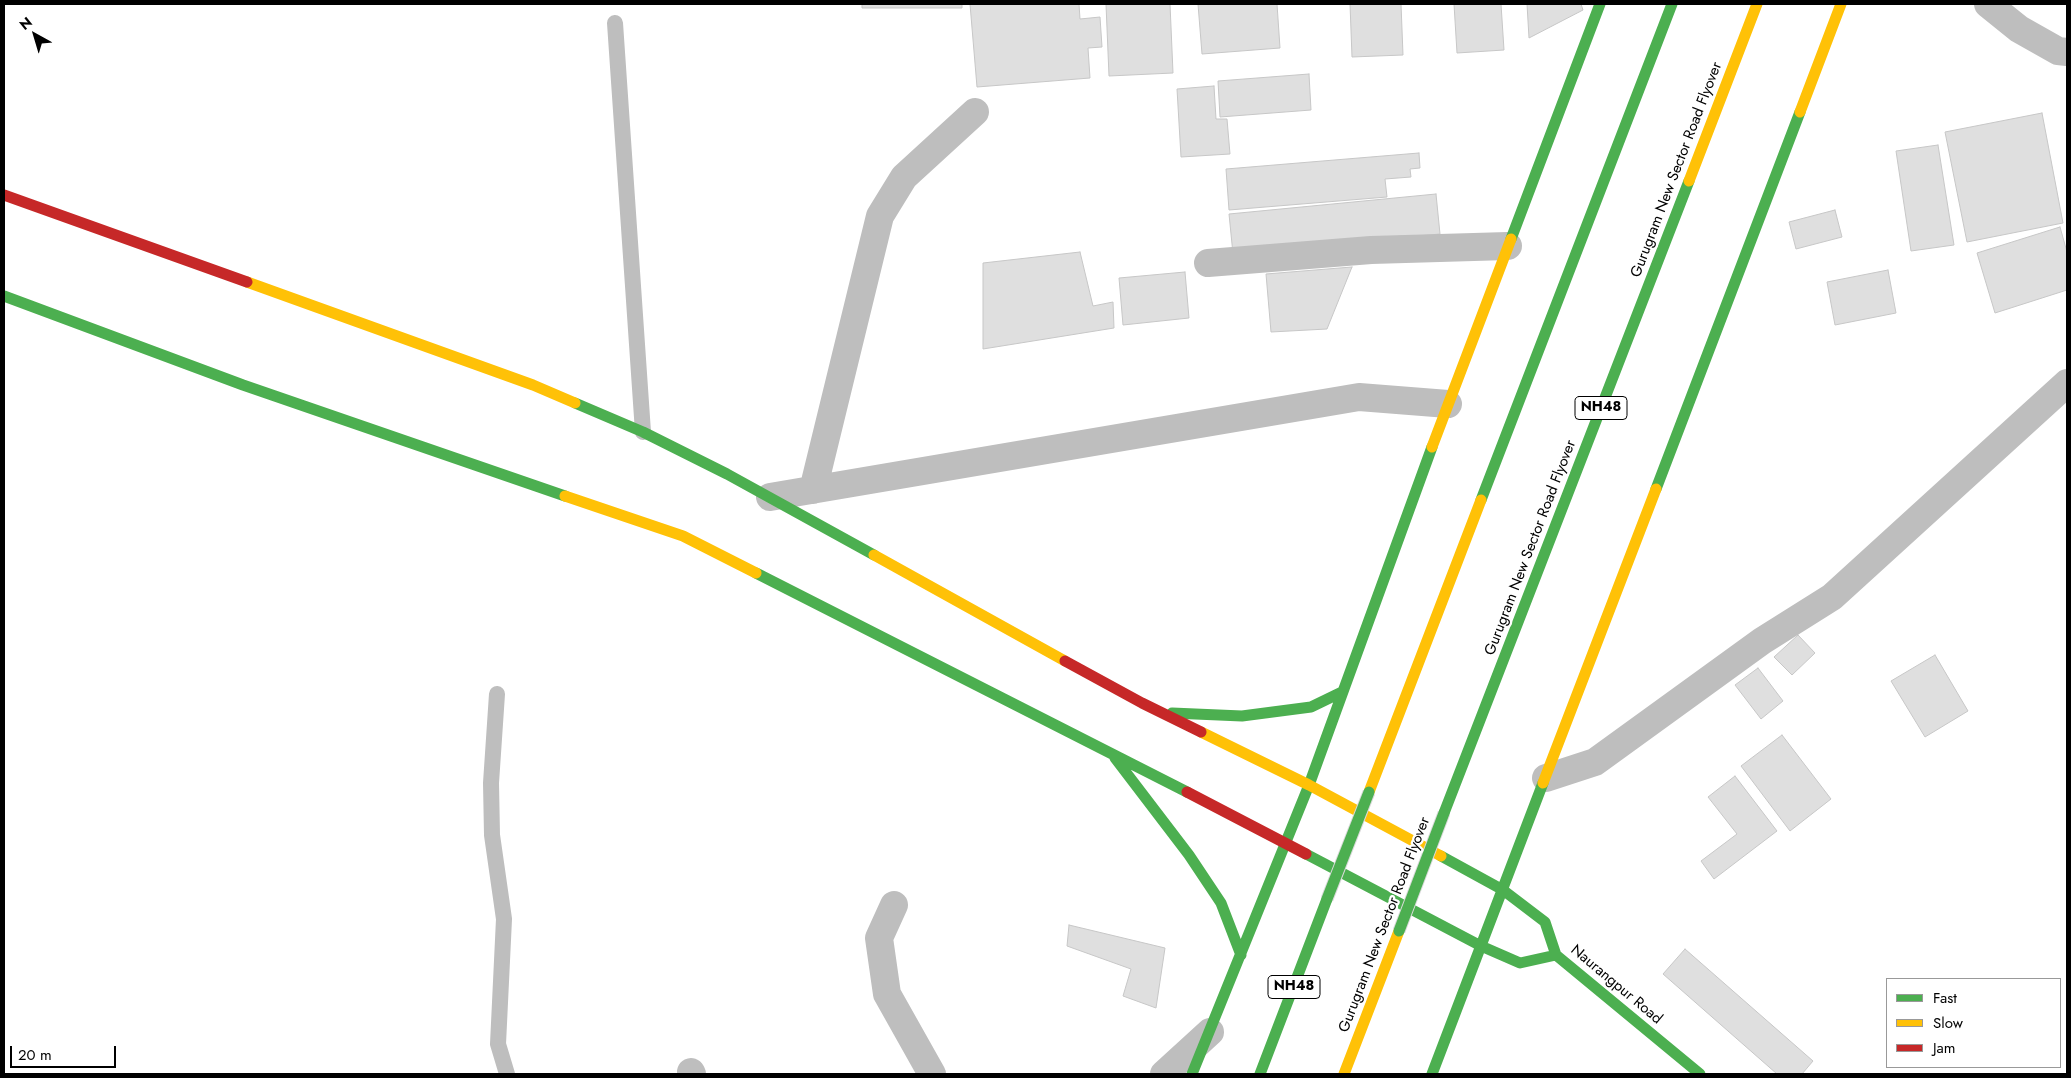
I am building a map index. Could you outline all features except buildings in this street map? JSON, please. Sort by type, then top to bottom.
[{"type":"main road","points":[[1192,1074],[1309,785],[1448,404],[1600,4]]},
{"type":"main road","name":"NH48","points":[[1260,1074],[1672,4]]},
{"type":"main road","name":"Gurugram New Sector Road Flyover","points":[[1344,1074],[1757,4]]},
{"type":"main road","points":[[1432,1074],[1841,4]]},
{"type":"main road","name":"Naurangpur Road","points":[[4,195],[534,385],[643,432],[770,497],[1163,713],[1309,785],[1503,890],[1545,922],[1556,955],[1700,1074]]},
{"type":"main road","points":[[4,296],[243,385],[683,536],[1110,752],[1481,946],[1520,963],[1556,955]]},
{"type":"main road","points":[[1163,713],[1242,716],[1311,707],[1342,692]]},
{"type":"main road","points":[[1110,752],[1189,855],[1221,903],[1241,955]]},
{"type":"street","points":[[1988,4],[2019,29],[2058,51],[2067,52]]},
{"type":"street","points":[[813,490],[880,216],[904,177],[975,112]]},
{"type":"street","points":[[1208,263],[1372,250],[1508,246]]},
{"type":"street","points":[[1546,778],[1595,762],[1762,641],[1832,597],[2067,383]]},
{"type":"street","points":[[770,497],[1359,397],[1448,404]]},
{"type":"street","points":[[894,905],[879,938],[887,994],[932,1074]]},
{"type":"street","points":[[1164,1074],[1210,1032]]},
{"type":"lane","points":[[615,23],[643,432]]},
{"type":"lane","points":[[497,694],[491,784],[492,835],[504,919],[498,1044],[507,1074]]},
{"type":"traffic: fast","points":[[1511,239],[1600,4]]},
{"type":"traffic: fast","points":[[1481,500],[1672,4]]},
{"type":"traffic: fast","points":[[1656,489],[1800,112]]},
{"type":"traffic: fast","points":[[1444,813],[1689,181]]},
{"type":"traffic: fast","points":[[4,296],[243,385],[565,496]]},
{"type":"traffic: fast","points":[[575,403],[643,432],[727,474],[874,555]]},
{"type":"traffic: fast","points":[[1192,1074],[1309,785],[1432,447]]},
{"type":"traffic: fast","points":[[756,573],[1187,792]]},
{"type":"traffic: fast","points":[[1172,713],[1242,716],[1311,707],[1342,692]]},
{"type":"traffic: fast","points":[[1115,758],[1189,855],[1221,903],[1241,955]]},
{"type":"traffic: fast","points":[[1432,1074],[1543,783]]},
{"type":"traffic: fast","points":[[1327,899],[1369,792]]},
{"type":"traffic: fast","points":[[1399,931],[1444,813]]},
{"type":"traffic: fast","points":[[1306,854],[1481,946],[1520,963],[1556,955]]},
{"type":"traffic: fast","points":[[1441,856],[1503,890],[1545,922],[1556,955],[1700,1074]]},
{"type":"traffic: fast","points":[[1260,1074],[1327,899]]},
{"type":"traffic: slow","points":[[1689,181],[1757,4]]},
{"type":"traffic: slow","points":[[1800,112],[1841,4]]},
{"type":"traffic: slow","points":[[1432,447],[1511,239]]},
{"type":"traffic: slow","points":[[247,282],[533,385],[575,403]]},
{"type":"traffic: slow","points":[[1543,783],[1656,489]]},
{"type":"traffic: slow","points":[[565,496],[683,536],[756,573]]},
{"type":"traffic: slow","points":[[1369,792],[1481,500]]},
{"type":"traffic: slow","points":[[874,555],[1065,661]]},
{"type":"traffic: slow","points":[[1201,732],[1309,785],[1441,856]]},
{"type":"traffic: slow","points":[[1344,1074],[1399,931]]},
{"type":"traffic: jam","points":[[4,195],[247,282]]},
{"type":"traffic: jam","points":[[1065,661],[1142,703],[1201,732]]},
{"type":"traffic: jam","points":[[1187,792],[1306,854]]}]
